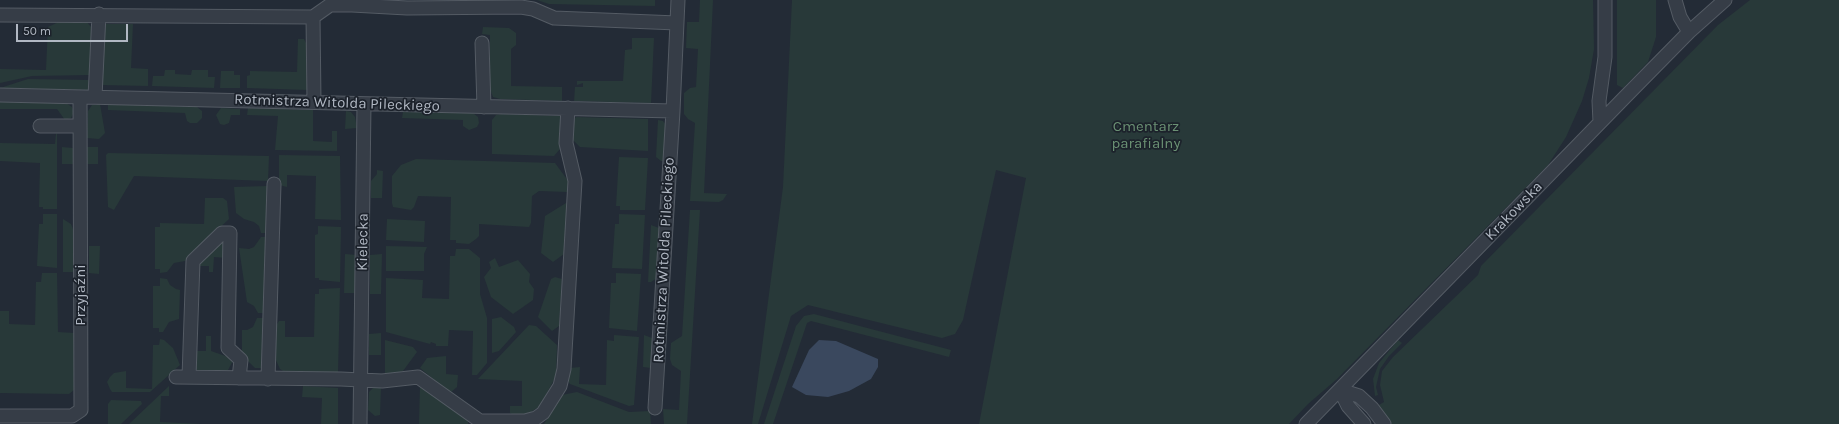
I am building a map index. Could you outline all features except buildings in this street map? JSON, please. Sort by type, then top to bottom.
[{"type":"street","name":"Rotmistrza Witolda Pileckiego","points":[[656,408],[678,0]]},
{"type":"street","points":[[1600,122],[1599,106],[1605,57],[1605,0]]},
{"type":"street","points":[[1675,0],[1680,17],[1689,32]]},
{"type":"street","name":"Krakowska","points":[[1306,424],[1600,122],[1689,32],[1725,0]]},
{"type":"street","points":[[0,14],[313,17],[330,5],[521,8],[533,9],[554,18],[677,23]]},
{"type":"street","points":[[95,97],[99,14]]},
{"type":"street","points":[[313,17],[314,102]]},
{"type":"street","points":[[482,43],[484,107]]},
{"type":"street","name":"Rotmistrza Witolda Pileckiego","points":[[0,95],[673,111]]},
{"type":"street","name":"Przyjaźni","points":[[0,416],[72,416],[80,410],[80,97]]},
{"type":"street","name":"Kielecka","points":[[360,424],[364,104]]},
{"type":"street","points":[[239,378],[240,360],[228,348],[230,233],[222,233],[193,261],[182,377],[382,381],[418,377],[480,421],[525,421],[536,418],[542,413],[560,386],[564,369],[576,181],[566,143],[568,108]]},
{"type":"street","points":[[40,126],[80,126]]},
{"type":"street","points":[[268,379],[274,184]]},
{"type":"street","points":[[1340,390],[1348,406],[1364,424]]},
{"type":"street","points":[[1340,390],[1359,396],[1372,408],[1384,424]]},
{"type":"green space","points":[[537,0],[655,0],[655,6],[549,4]]},
{"type":"green space","points":[[700,0],[713,0],[704,193],[727,194],[723,200],[719,202],[690,201],[695,123],[688,119],[684,114],[684,93],[690,88],[696,87],[698,49],[686,48],[687,22],[699,22]]},
{"type":"green space","name":"Cmentarz parafialny","points":[[792,0],[1593,0],[1594,49],[1589,78],[1582,101],[1566,137],[1548,165],[1337,379],[1308,404],[1289,424],[979,424],[1026,178],[996,170],[963,320],[955,334],[942,338],[808,305],[791,316],[758,424],[752,424],[783,187]]},
{"type":"green space","points":[[1617,0],[1656,0],[1656,37],[1648,62],[1623,88],[1617,85]]},
{"type":"green space","points":[[1750,0],[1839,0],[1839,424],[1390,424],[1377,406],[1384,402],[1380,385],[1382,371],[1393,357],[1478,275],[1481,266],[1718,25]]},
{"type":"green space","points":[[65,19],[85,20],[92,28],[90,75],[32,76],[0,83],[0,69],[46,70],[48,27]]},
{"type":"green space","points":[[104,24],[133,24],[131,68],[148,69],[148,86],[101,85]]},
{"type":"green space","points":[[483,27],[509,28],[516,33],[516,45],[511,49],[511,86],[562,87],[562,101],[500,99],[493,97],[490,89],[490,35],[482,34]]},
{"type":"green space","points":[[632,38],[654,38],[651,103],[574,101],[575,87],[583,87],[583,83],[577,85],[577,81],[623,81],[625,50],[632,49]]},
{"type":"green space","points":[[298,39],[304,39],[310,51],[308,90],[247,88],[247,76],[250,75],[250,71],[297,72]]},
{"type":"green space","points":[[165,70],[175,70],[175,74],[191,75],[192,70],[208,70],[208,77],[215,77],[214,88],[152,86],[153,76],[164,76]]},
{"type":"green space","points":[[221,71],[234,71],[234,75],[240,75],[240,88],[220,88]]},
{"type":"green space","points":[[28,79],[91,80],[91,88],[88,90],[0,88]]},
{"type":"green space","points":[[0,102],[66,103],[72,107],[74,112],[71,118],[65,120],[57,109],[0,109]]},
{"type":"green space","points":[[100,104],[105,133],[99,139],[87,138],[88,111],[92,105]]},
{"type":"green space","points":[[108,104],[197,107],[202,111],[202,118],[197,123],[190,123],[187,121],[185,113],[108,110]]},
{"type":"green space","points":[[221,108],[240,109],[240,115],[231,115],[229,123],[224,125],[220,124],[216,115]]},
{"type":"green space","points":[[248,108],[313,110],[313,141],[332,142],[332,131],[337,131],[337,151],[275,150],[278,116],[247,115]]},
{"type":"green space","points":[[346,111],[351,112],[355,117],[357,128],[345,129]]},
{"type":"green space","points":[[403,112],[473,113],[478,117],[479,123],[477,127],[469,130],[463,126],[463,120],[402,118]]},
{"type":"green space","points":[[496,115],[562,116],[560,149],[554,156],[492,154],[492,120]]},
{"type":"green space","points":[[576,117],[648,119],[648,151],[580,147],[573,140],[571,133],[572,122]]},
{"type":"green space","points":[[658,120],[663,121],[666,125],[664,161],[661,161],[656,157]]},
{"type":"green space","points":[[57,133],[57,209],[43,209],[43,207],[39,207],[40,163],[0,161],[0,143],[55,144]]},
{"type":"green space","points":[[62,147],[73,148],[73,164],[62,164]]},
{"type":"green space","points":[[87,147],[98,147],[98,164],[87,164]]},
{"type":"green space","points":[[108,153],[269,156],[268,181],[134,176],[114,210],[108,207],[106,155]]},
{"type":"green space","points":[[279,155],[340,156],[341,220],[315,219],[316,176],[287,175],[287,187],[279,185]]},
{"type":"green space","points":[[619,157],[648,158],[645,210],[620,210],[620,206],[616,206]]},
{"type":"green space","points":[[416,159],[555,163],[569,182],[568,192],[539,191],[532,196],[531,223],[529,227],[479,224],[479,236],[476,239],[469,244],[456,243],[456,240],[450,240],[451,197],[418,196],[414,207],[411,210],[393,207],[392,176],[401,165]]},
{"type":"green space","points":[[377,170],[383,171],[382,198],[371,198],[371,181],[377,174]]},
{"type":"green space","points":[[267,186],[267,233],[261,233],[259,226],[254,222],[244,219],[236,213],[234,187]]},
{"type":"green space","points":[[205,198],[223,198],[227,201],[229,219],[185,261],[174,263],[167,272],[160,273],[160,269],[155,269],[155,227],[160,227],[160,223],[204,224]]},
{"type":"green space","points":[[566,203],[568,204],[564,254],[553,262],[541,253],[545,216]]},
{"type":"green space","points":[[690,210],[700,210],[687,424],[664,424],[663,409],[679,410],[681,371],[672,365],[670,359],[671,343],[682,336]]},
{"type":"green space","points":[[43,214],[57,214],[57,268],[37,266],[39,224],[43,224]]},
{"type":"green space","points":[[619,214],[645,215],[642,269],[612,268],[615,224],[619,224]]},
{"type":"green space","points":[[63,219],[71,224],[74,232],[74,272],[63,272]]},
{"type":"green space","points":[[387,219],[425,221],[424,242],[386,240]]},
{"type":"green space","points":[[651,225],[659,228],[657,278],[651,282],[648,282]]},
{"type":"green space","points":[[318,226],[341,227],[340,282],[319,280],[319,278],[315,278],[315,235],[318,234]]},
{"type":"green space","points":[[261,237],[268,237],[264,313],[258,313],[254,306],[247,302],[239,248],[249,249],[254,247]]},
{"type":"green space","points":[[223,241],[226,258],[214,257],[213,272],[209,272],[209,266],[198,266],[199,262]]},
{"type":"green space","points":[[89,246],[100,246],[99,274],[89,273]]},
{"type":"green space","points":[[386,246],[427,247],[424,254],[424,271],[386,271]]},
{"type":"green space","points":[[456,249],[469,249],[480,258],[480,294],[487,318],[487,363],[477,375],[472,375],[473,331],[449,330],[448,346],[436,346],[436,344],[431,342],[430,344],[386,332],[386,278],[423,280],[422,298],[449,299],[450,256],[455,256]]},
{"type":"green space","points":[[345,254],[357,255],[356,293],[344,293]]},
{"type":"green space","points":[[382,254],[381,294],[370,294],[370,255]]},
{"type":"green space","points":[[495,258],[499,267],[518,260],[530,274],[529,282],[534,289],[533,300],[513,314],[491,297],[484,277],[491,268],[489,262]]},
{"type":"green space","points":[[42,273],[57,273],[58,332],[74,333],[74,390],[69,394],[0,393],[0,311],[9,311],[9,324],[35,325],[36,282],[41,282]]},
{"type":"green space","points":[[616,273],[641,274],[637,331],[609,328],[611,283],[616,283]]},
{"type":"green space","points":[[555,277],[562,279],[559,326],[552,331],[538,317],[551,279]]},
{"type":"green space","points":[[160,278],[167,279],[170,285],[180,290],[179,319],[169,322],[163,332],[159,332],[159,328],[153,328],[153,286],[160,286]]},
{"type":"green space","points":[[340,288],[338,373],[289,375],[280,369],[274,356],[276,326],[279,321],[285,321],[285,337],[314,337],[315,294],[319,294],[319,289]]},
{"type":"green space","points":[[814,314],[951,350],[949,357],[811,321],[807,323],[773,424],[764,424],[796,326],[804,316]]},
{"type":"green space","points":[[501,317],[514,327],[516,332],[499,351],[492,353],[492,319]]},
{"type":"green space","points":[[257,318],[264,318],[263,368],[255,368],[242,355],[242,330],[247,330],[253,327]]},
{"type":"green space","points":[[529,325],[536,326],[557,345],[556,376],[540,406],[531,412],[517,417],[510,413],[510,406],[522,406],[522,381],[478,379]]},
{"type":"green space","points":[[381,333],[381,355],[369,355],[369,334]]},
{"type":"green space","points":[[614,335],[639,337],[634,405],[629,406],[570,384],[568,381],[570,368],[580,367],[579,384],[606,385],[607,340],[614,341]]},
{"type":"green space","points":[[644,335],[652,338],[656,343],[651,368],[643,367]]},
{"type":"green space","points":[[206,336],[211,336],[211,351],[234,359],[228,370],[225,372],[199,371],[195,369],[194,351],[206,351]]},
{"type":"green space","points":[[160,339],[164,340],[173,348],[180,365],[150,392],[112,392],[107,382],[110,377],[114,373],[126,371],[126,388],[152,389],[153,345],[159,345]]},
{"type":"green space","points":[[385,340],[413,347],[417,352],[403,371],[396,374],[385,374]]},
{"type":"green space","points":[[1398,340],[1402,343],[1389,356],[1380,369],[1376,387],[1378,395],[1375,396],[1373,379],[1379,363]]},
{"type":"green space","points":[[446,356],[446,374],[458,375],[457,387],[450,393],[420,368],[427,358]]},
{"type":"green space","points":[[420,385],[468,420],[468,424],[419,424]]},
{"type":"green space","points":[[169,386],[169,396],[161,396],[160,422],[202,424],[129,424]]},
{"type":"green space","points":[[303,386],[338,388],[338,424],[321,424],[322,398],[302,397]]},
{"type":"green space","points":[[381,387],[380,415],[375,416],[368,410],[369,392],[373,388]]},
{"type":"green space","points":[[577,392],[629,412],[650,411],[651,424],[544,424],[562,395]]},
{"type":"green space","points":[[111,400],[141,401],[142,404],[121,424],[108,424],[108,404]]},
{"type":"water","points":[[819,340],[836,341],[878,359],[878,367],[871,379],[849,391],[828,397],[806,395],[792,387],[809,350]]}]
